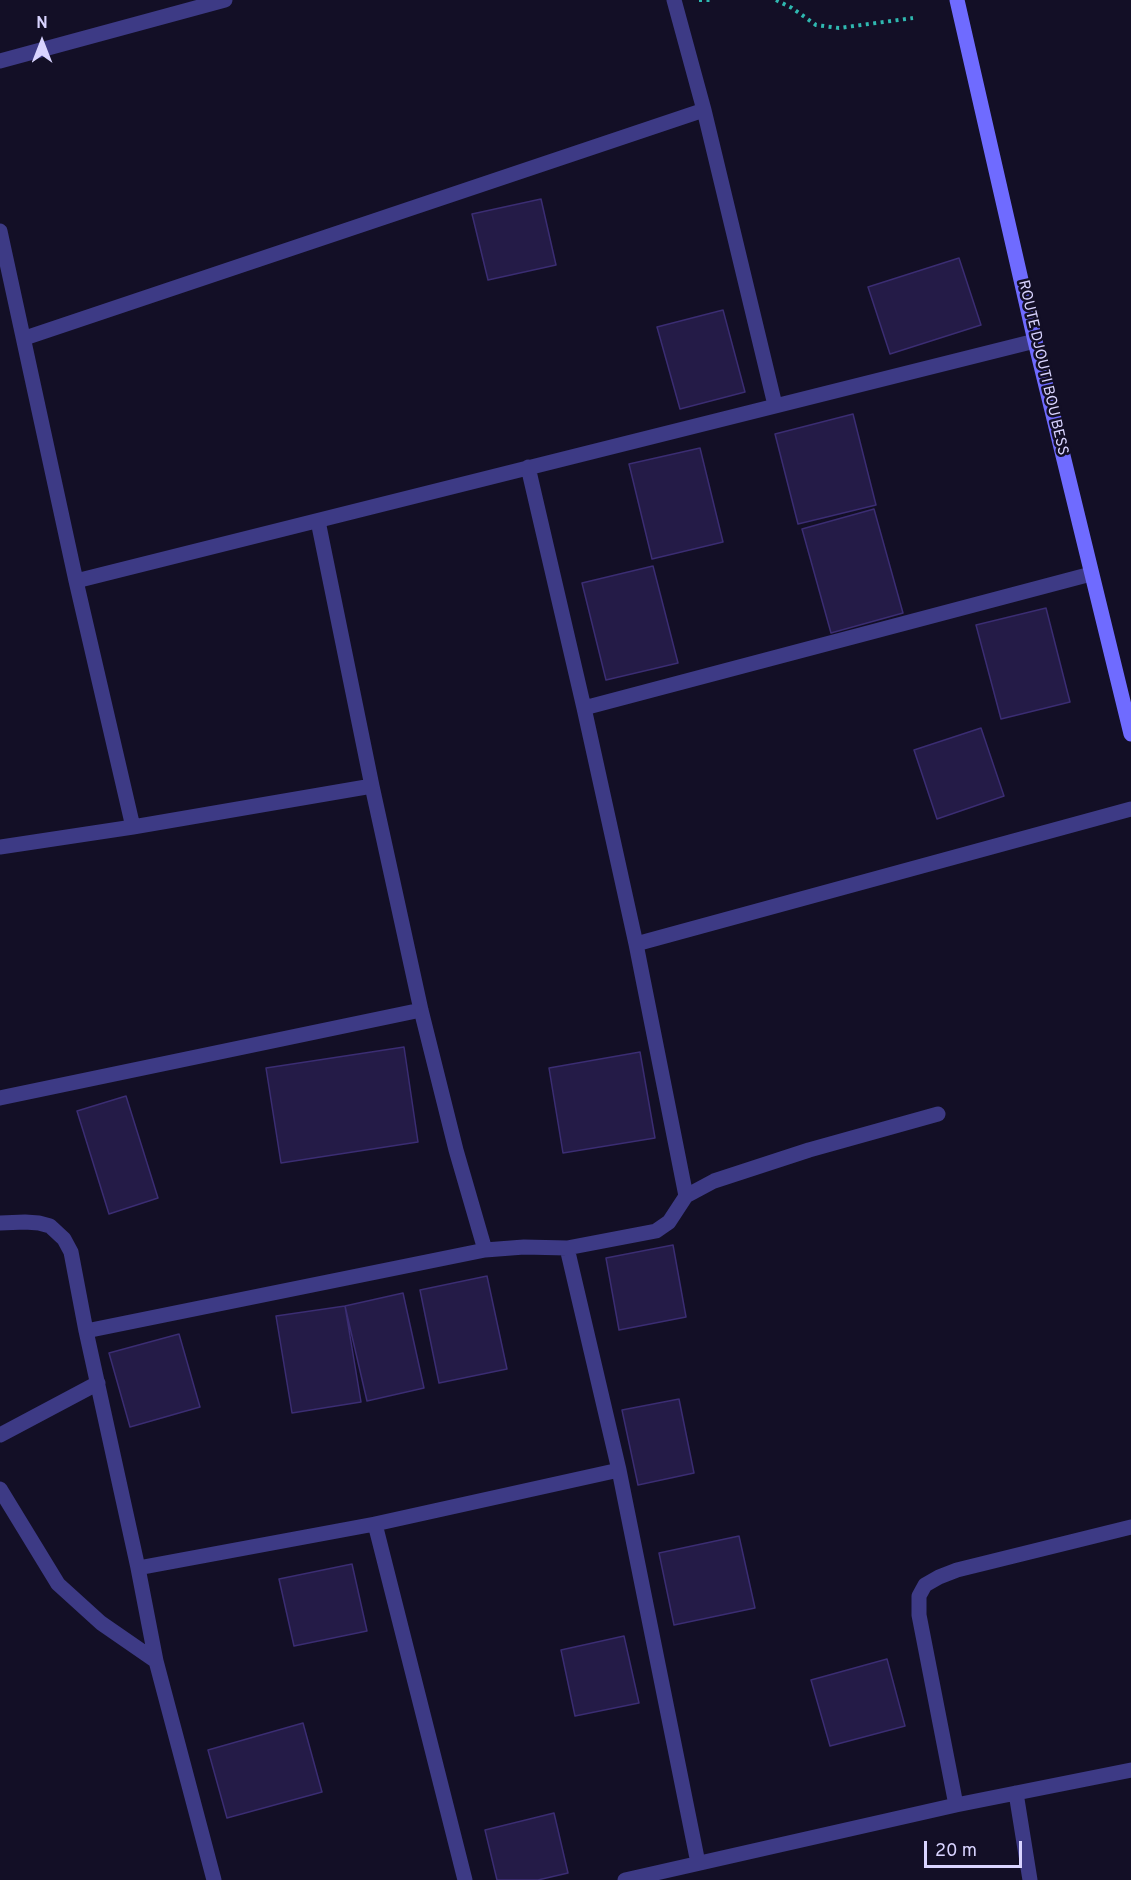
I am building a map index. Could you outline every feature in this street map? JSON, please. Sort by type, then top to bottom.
[{"type":"main road","name":"ROUTE DJOUTI BOU BESS","points":[[957,0],[1035,341],[1131,734]]},
{"type":"street","points":[[0,62],[225,0]]},
{"type":"street","points":[[674,0],[704,110],[775,405]]},
{"type":"street","points":[[25,338],[704,110]]},
{"type":"street","points":[[0,231],[76,581],[133,827]]},
{"type":"street","points":[[76,581],[1035,341]]},
{"type":"street","points":[[528,467],[636,944],[686,1196]]},
{"type":"street","points":[[318,521],[421,1010],[456,1150],[485,1250]]},
{"type":"street","points":[[584,708],[1091,574]]},
{"type":"street","points":[[0,847],[372,786]]},
{"type":"street","points":[[636,944],[1131,809]]},
{"type":"street","points":[[0,1098],[421,1010]]},
{"type":"street","points":[[87,1331],[485,1250],[524,1247],[567,1248],[656,1231],[669,1222],[686,1196],[714,1181],[751,1167],[938,1114]]},
{"type":"street","points":[[0,1223],[39,1223],[50,1226],[64,1239],[71,1252],[156,1661],[214,1880]]},
{"type":"street","points":[[567,1248],[619,1470],[698,1863]]},
{"type":"street","points":[[0,1435],[98,1383]]},
{"type":"street","points":[[138,1568],[375,1524],[619,1470]]},
{"type":"street","points":[[0,1489],[58,1584],[101,1623],[156,1661]]},
{"type":"street","points":[[375,1524],[465,1880]]},
{"type":"street","points":[[956,1805],[919,1616],[919,1596],[925,1585],[957,1570],[1131,1527]]},
{"type":"street","points":[[625,1880],[956,1805],[1131,1770]]},
{"type":"street","points":[[1016,1793],[1030,1880]]},
{"type":"path","points":[[776,0],[816,25],[838,28],[912,18]]},
{"type":"building","points":[[541,199],[556,265],[488,280],[472,214]]},
{"type":"building","points":[[959,258],[981,325],[890,354],[868,287]]},
{"type":"building","points":[[723,310],[745,392],[680,409],[657,327]]},
{"type":"building","points":[[853,414],[876,505],[798,524],[775,434]]},
{"type":"building","points":[[700,448],[723,542],[652,559],[629,464]]},
{"type":"building","points":[[874,509],[903,613],[831,633],[802,529]]},
{"type":"building","points":[[653,566],[678,663],[606,680],[582,583]]},
{"type":"building","points":[[1046,608],[1070,702],[1001,719],[976,625]]},
{"type":"building","points":[[981,728],[1004,796],[937,819],[914,750]]},
{"type":"building","points":[[404,1047],[418,1142],[281,1163],[266,1068]]},
{"type":"building","points":[[640,1052],[655,1138],[563,1153],[549,1068]]},
{"type":"building","points":[[126,1096],[158,1198],[109,1214],[77,1111]]},
{"type":"building","points":[[673,1245],[686,1317],[619,1330],[606,1258]]},
{"type":"building","points":[[487,1276],[507,1369],[439,1383],[420,1290]]},
{"type":"building","points":[[403,1293],[424,1388],[367,1401],[345,1306]]},
{"type":"building","points":[[345,1306],[361,1402],[292,1413],[276,1316]]},
{"type":"building","points":[[179,1334],[200,1407],[130,1427],[109,1353]]},
{"type":"building","points":[[679,1399],[694,1473],[638,1485],[622,1410]]},
{"type":"building","points":[[739,1536],[755,1608],[674,1625],[659,1553]]},
{"type":"building","points":[[352,1564],[367,1631],[294,1646],[279,1579]]},
{"type":"building","points":[[624,1636],[639,1703],[575,1716],[561,1650]]},
{"type":"building","points":[[887,1659],[905,1726],[830,1746],[811,1680]]},
{"type":"building","points":[[303,1723],[322,1792],[227,1818],[208,1750]]},
{"type":"building","points":[[554,1813],[568,1873],[538,1880],[497,1880],[485,1830]]}]
